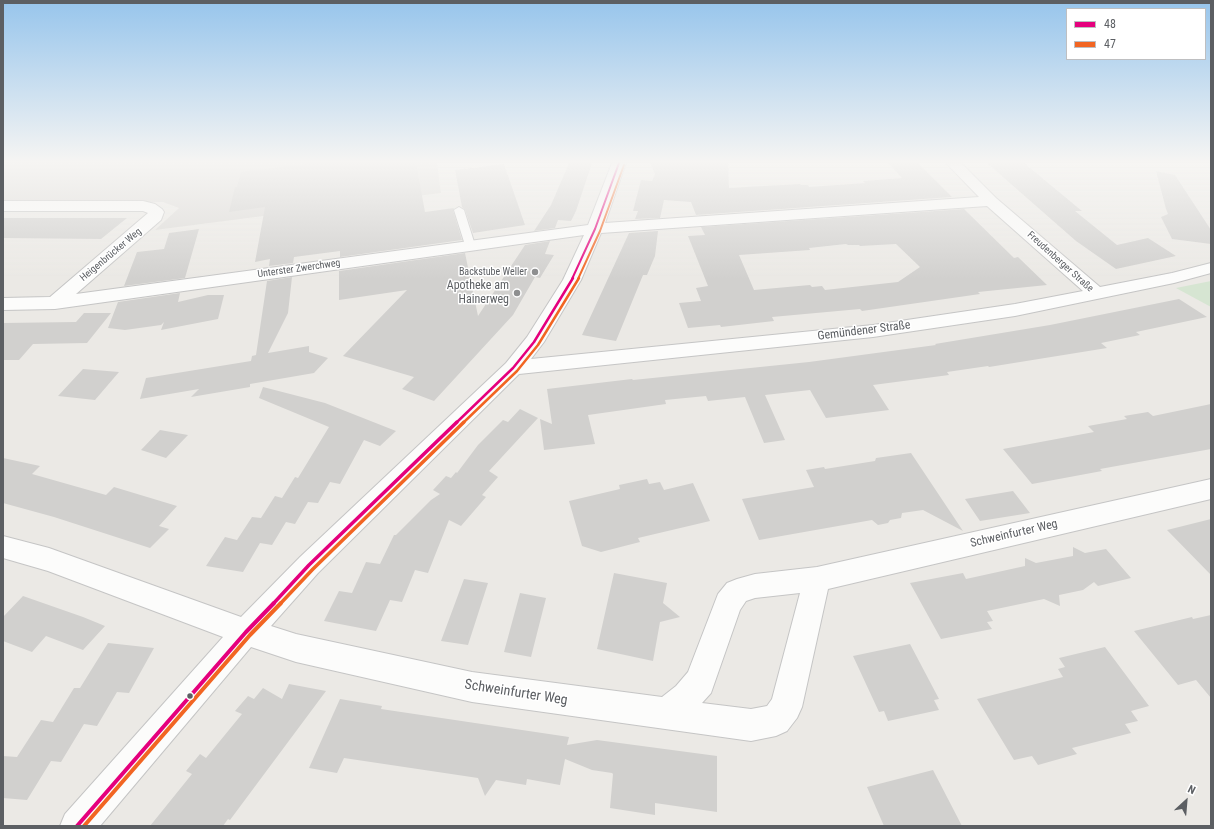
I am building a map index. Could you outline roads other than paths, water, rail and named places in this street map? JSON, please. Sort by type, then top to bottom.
[{"type":"street","points":[[76,826],[246,632],[309,565],[513,368],[534,342],[556,309],[572,280],[596,229],[606,202]]},
{"type":"street","name":"Unterster Zwerchweg","points":[[3,304],[55,303],[596,229],[981,202]]},
{"type":"street","name":"Freudenberger Straße","points":[[992,202],[1097,294]]},
{"type":"street","name":"Heigenbrücker Weg","points":[[3,206],[143,206],[149,207],[156,212],[155,217],[55,303]]},
{"type":"street","name":"Gemündener Straße","points":[[513,368],[873,331],[1015,310],[1174,278],[1211,268]]},
{"type":"street","name":"Schweinfurter Weg","points":[[666,714],[687,698],[700,682],[728,603],[737,592],[755,586],[817,579],[1211,489]]},
{"type":"street","name":"Schweinfurter Weg","points":[[3,547],[49,560],[246,632],[296,648],[472,687],[751,725],[776,720],[786,707],[817,579]]},
{"type":"lane","points":[[459,210],[470,246]]},
{"type":"place","name":"Backstube Weller","points":[[535,272]]},
{"type":"place","name":"Apotheke am Hainerweg","points":[[517,293]]}]
